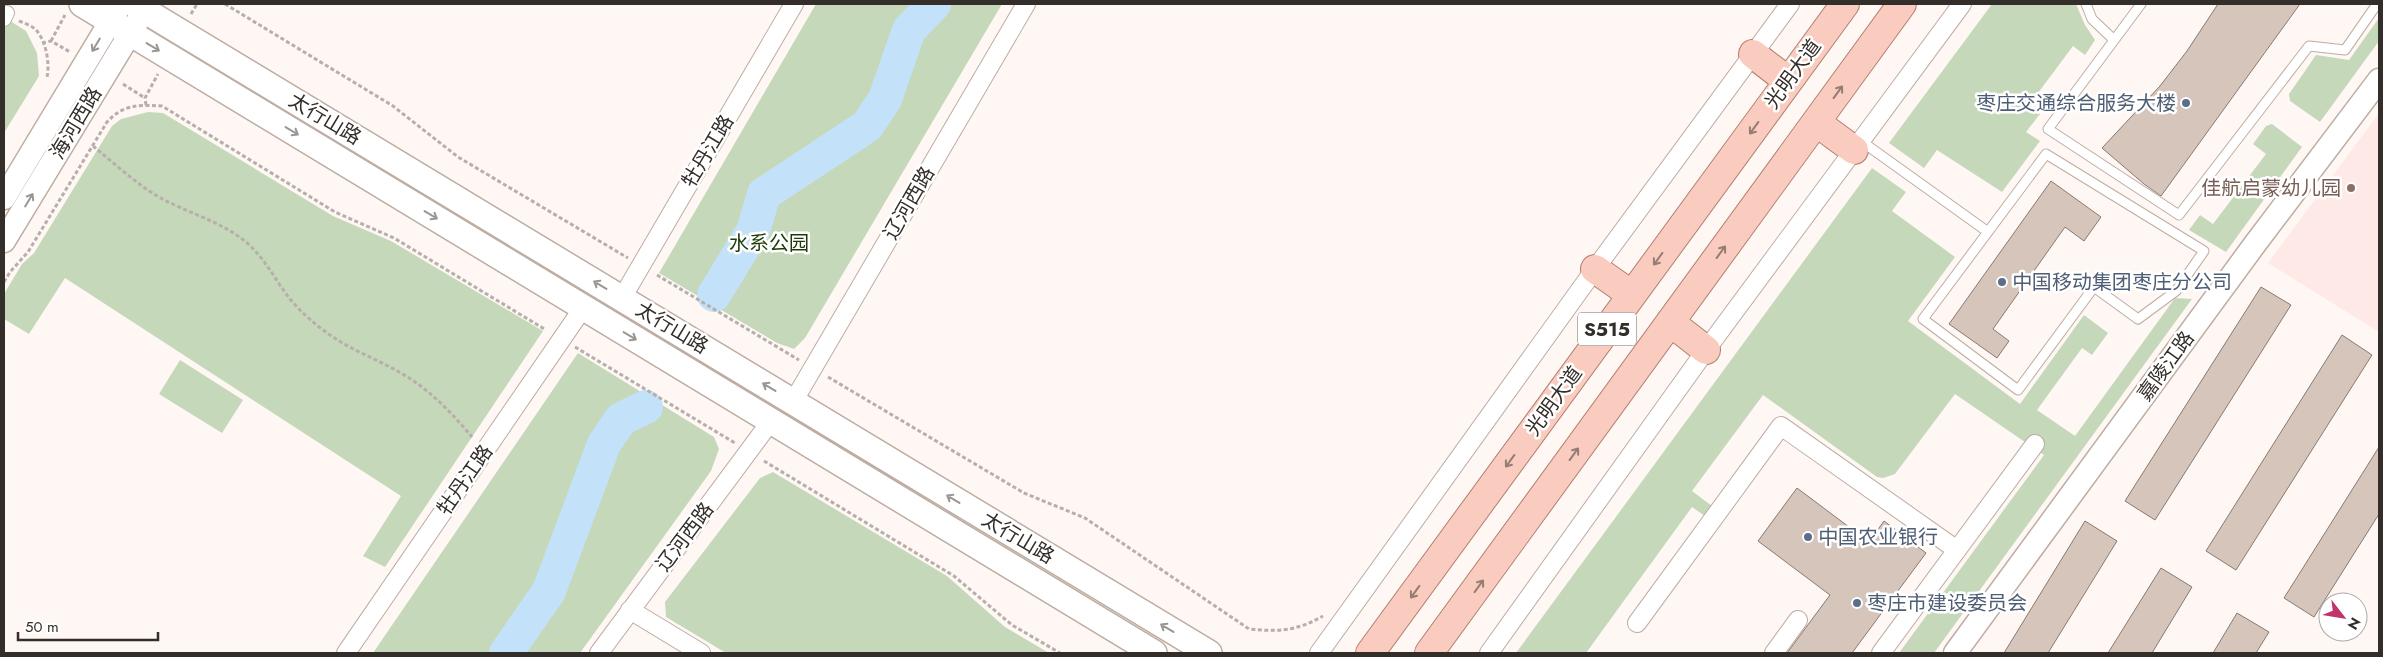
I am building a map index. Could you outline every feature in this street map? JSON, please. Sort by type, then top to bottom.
[{"type":"main road","name":"光明大道","points":[[1370,653],[1845,4]]},
{"type":"main road","name":"S515","points":[[1429,653],[1902,4]]},
{"type":"main road","name":"太行山路","points":[[75,7],[131,13],[622,298],[1209,653]]},
{"type":"main road","name":"太行山路","points":[[131,13],[583,308],[1154,653]]},
{"type":"main road","points":[[1753,54],[1788,81]]},
{"type":"main road","points":[[1816,122],[1858,146]]},
{"type":"main road","points":[[1595,268],[1632,295]]},
{"type":"main road","points":[[1670,322],[1706,350]]},
{"type":"street","name":"牡丹江路","points":[[622,298],[794,4]]},
{"type":"street","name":"辽河西路","points":[[794,402],[1026,4]]},
{"type":"street","name":"S515","points":[[1319,653],[1595,268],[1790,4]]},
{"type":"street","points":[[1489,653],[1706,350],[1962,4]]},
{"type":"street","name":"海河西路","points":[[4,198],[131,13]]},
{"type":"street","name":"海河西路","points":[[4,241],[131,13]]},
{"type":"street","name":"嘉陵江路","points":[[1954,653],[2379,80]]},
{"type":"street","name":"牡丹江路","points":[[346,653],[583,308]]},
{"type":"street","name":"辽河西路","points":[[599,653],[771,421]]},
{"type":"street","points":[[1637,623],[1780,426],[1957,550]]},
{"type":"street","points":[[1881,653],[2035,444]]},
{"type":"street","points":[[630,610],[701,653]]},
{"type":"street","points":[[1774,653],[1798,620]]},
{"type":"lane","points":[[2086,4],[2092,19],[2114,40]]},
{"type":"lane","points":[[2141,4],[2048,129],[2179,216],[2309,46],[2345,50],[2378,4]]},
{"type":"lane","points":[[1858,146],[1988,232]]},
{"type":"lane","points":[[2046,154],[2204,251],[2176,291],[2138,319],[2094,287],[2018,390],[1923,319],[1988,232],[2046,154]]},
{"type":"path","points":[[224,4],[393,106],[458,157],[1024,493],[1085,518],[1248,629],[1274,632],[1299,627]]},
{"type":"path","points":[[42,43],[51,40],[75,7]]},
{"type":"path","points":[[36,30],[49,67],[47,77]]},
{"type":"path","points":[[146,98],[146,105]]},
{"type":"path","points":[[4,282],[28,252],[107,122],[117,112],[130,106],[162,106],[335,212],[394,238],[954,576],[1012,625],[1060,653]]},
{"type":"path","points":[[92,146],[158,196],[230,230],[246,241],[260,255],[290,298],[305,315],[326,332],[348,346],[399,372],[427,390],[453,414],[472,437]]},
{"type":"shaded area","name":"佳航启蒙幼儿园","points":[[2379,113],[2379,332],[2268,263]]},
{"type":"green space","name":"水系公园","points":[[816,4],[1002,4],[805,338],[794,349],[777,343],[659,273]]},
{"type":"green space","points":[[1992,4],[2076,4],[2085,25],[2095,40],[2085,55],[2073,46],[2029,105],[2040,114],[2026,132],[2040,141],[2002,192],[1937,150],[1924,168],[1889,143]]},
{"type":"green space","points":[[4,17],[26,31],[37,53],[39,76],[4,133]]},
{"type":"green space","points":[[2379,18],[2379,41],[2320,122],[2290,101],[2289,94],[2316,55],[2349,60]]},
{"type":"green space","points":[[148,112],[163,113],[333,216],[391,241],[543,331],[385,567],[363,556],[401,496],[65,278],[29,334],[4,319],[4,294],[22,264],[34,253],[112,126],[121,119]]},
{"type":"green space","points":[[2272,124],[2302,147],[2226,252],[2189,230],[2200,215],[2213,224],[2266,154],[2253,144],[2266,126]]},
{"type":"green space","points":[[1872,168],[1906,192],[1892,211],[1955,257],[1908,321],[2020,404],[2084,315],[2108,333],[2092,355],[2082,348],[2037,410],[2075,436],[2175,298],[2192,299],[1934,653],[1899,653],[2044,455],[1955,394],[1895,474],[1883,478],[1877,477],[1763,395],[1692,491],[1712,506],[1705,516],[1692,507],[1586,653],[1516,653]]},
{"type":"green space","points":[[578,353],[714,437],[719,449],[711,471],[580,653],[373,653]]},
{"type":"green space","points":[[180,360],[243,400],[222,433],[159,394]]},
{"type":"green space","points":[[773,472],[947,576],[1005,627],[1049,653],[726,653],[666,617],[665,602],[760,478]]},
{"type":"building","name":"枣庄交通综合服务大楼","points":[[2218,4],[2300,4],[2161,196],[2102,148],[2160,86],[2187,51]]},
{"type":"building","name":"中国移动集团枣庄分公司","points":[[2051,181],[2101,217],[2084,241],[2065,227],[1993,329],[2009,341],[1997,358],[1949,324]]},
{"type":"building","points":[[2261,287],[2291,305],[2155,520],[2125,501]]},
{"type":"building","points":[[2342,335],[2372,355],[2236,570],[2206,551]]},
{"type":"building","points":[[2379,447],[2379,514],[2330,592],[2318,592],[2318,611],[2314,617],[2284,598]]},
{"type":"building","points":[[1797,488],[1869,542],[1884,521],[1926,553],[1852,653],[1787,653],[1830,595],[1758,541]]},
{"type":"building","points":[[2085,521],[2117,541],[2048,653],[2004,653]]},
{"type":"building","points":[[2161,568],[2192,587],[2152,653],[2108,653]]},
{"type":"building","points":[[2237,613],[2269,632],[2256,653],[2213,653]]},
{"type":"waterway","points":[[714,295],[753,231],[764,194],[867,126],[885,99],[909,30],[934,4]]},
{"type":"waterway","points":[[506,653],[549,591],[604,444],[621,419],[646,407]]},
{"type":"place","name":"枣庄交通综合服务大楼","points":[[2186,103]]},
{"type":"place","name":"佳航启蒙幼儿园","points":[[2351,188]]},
{"type":"place","name":"中国移动集团枣庄分公司","points":[[2002,282]]},
{"type":"place","name":"中国农业银行","points":[[1808,537]]},
{"type":"place","name":"枣庄市建设委员会","points":[[1857,603]]}]
